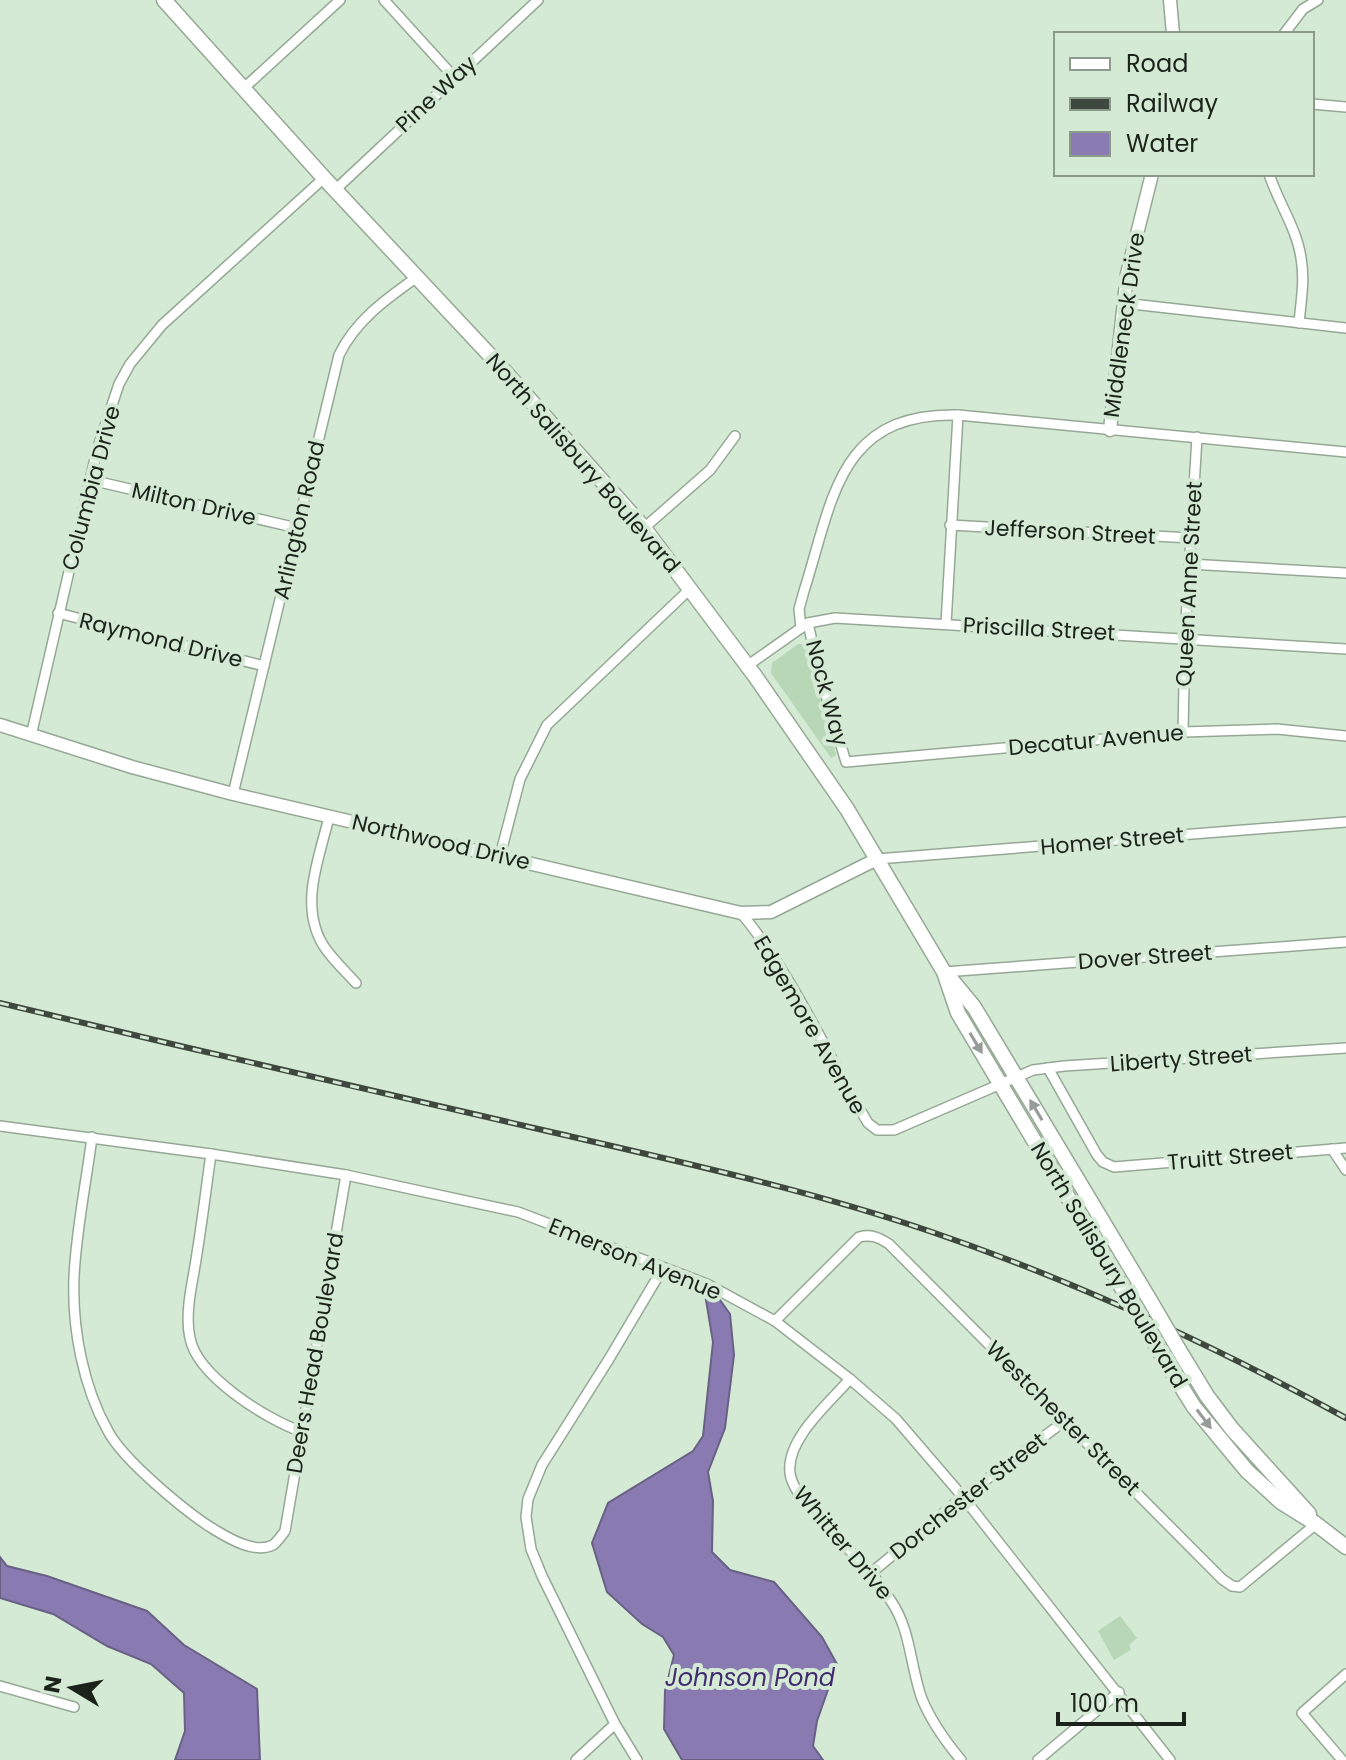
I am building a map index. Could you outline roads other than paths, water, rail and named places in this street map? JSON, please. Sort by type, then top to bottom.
[{"type":"main road","name":"North Salisbury Boulevard","points":[[164,0],[644,528],[691,588],[847,809],[944,972],[974,1007],[1207,1396],[1316,1524]]},
{"type":"main road","name":"North Salisbury Boulevard","points":[[944,972],[958,1013],[1194,1407],[1247,1471],[1281,1502],[1346,1547]]},
{"type":"street","points":[[244,88],[340,0]]},
{"type":"street","points":[[384,0],[454,77]]},
{"type":"street","name":"Pine Way","points":[[335,190],[538,0]]},
{"type":"street","points":[[1170,0],[1173,32]]},
{"type":"street","points":[[1286,32],[1303,9],[1318,0]]},
{"type":"street","points":[[1314,104],[1346,107]]},
{"type":"street","name":"Middleneck Drive","points":[[1110,430],[1131,249],[1151,176]]},
{"type":"street","points":[[1270,176],[1290,222],[1301,258],[1303,285],[1299,323]]},
{"type":"street","name":"Columbia Drive","points":[[31,736],[103,427],[119,384],[143,346],[215,274],[324,178]]},
{"type":"street","name":"Arlington Road","points":[[233,794],[339,355],[351,333],[377,306],[417,277]]},
{"type":"street","points":[[1123,303],[1346,328]]},
{"type":"street","name":"Nock Way","points":[[846,762],[799,609],[835,492],[850,460],[861,447],[895,425],[936,415],[958,415],[1346,452]]},
{"type":"street","points":[[946,624],[958,415]]},
{"type":"street","points":[[644,528],[710,470],[735,436]]},
{"type":"street","name":"Queen Anne Street","points":[[1183,732],[1185,637],[1197,437]]},
{"type":"street","name":"Milton Drive","points":[[91,480],[297,528]]},
{"type":"street","name":"Jefferson Street","points":[[950,525],[1191,538]]},
{"type":"street","points":[[1189,564],[1346,573]]},
{"type":"street","points":[[500,856],[520,779],[547,725],[691,588]]},
{"type":"street","name":"Raymond Drive","points":[[58,613],[264,666]]},
{"type":"street","name":"Priscilla Street","points":[[747,666],[805,626],[835,618],[1346,649]]},
{"type":"street","name":"Northwood Drive","points":[[0,725],[132,767],[233,794],[741,913],[760,914],[780,909],[877,859]]},
{"type":"street","name":"Decatur Avenue","points":[[846,762],[1183,732],[1277,729],[1346,736]]},
{"type":"street","points":[[329,817],[311,892],[311,910],[314,927],[324,947],[356,983]]},
{"type":"street","name":"Homer Street","points":[[877,859],[1346,822]]},
{"type":"street","name":"Edgemore Avenue","points":[[741,913],[756,930],[796,995],[868,1123],[877,1130],[894,1130],[1016,1077]]},
{"type":"street","name":"Dover Street","points":[[944,972],[1346,942]]},
{"type":"street","name":"Liberty Street","points":[[1016,1077],[1048,1068],[1346,1048]]},
{"type":"street","name":"Truitt Street","points":[[1048,1068],[1097,1155],[1114,1167],[1346,1148]]},
{"type":"street","name":"Emerson Avenue","points":[[0,1126],[346,1175],[518,1212],[707,1284],[775,1321],[896,1419],[963,1497],[1170,1760]]},
{"type":"street","name":"Deers Head Boulevard","points":[[92,1137],[74,1277],[75,1311],[83,1363],[97,1409],[109,1434],[158,1486],[204,1523],[225,1536],[258,1548],[273,1545],[285,1531],[346,1175]]},
{"type":"street","points":[[1332,1149],[1346,1170]]},
{"type":"street","points":[[211,1154],[189,1295],[190,1338],[195,1352],[205,1364],[244,1402],[280,1424],[300,1431]]},
{"type":"street","name":"Westchester Street","points":[[775,1321],[859,1237],[878,1237],[889,1244],[1232,1586],[1240,1587],[1316,1524]]},
{"type":"street","points":[[637,1760],[615,1724],[531,1549],[526,1517],[528,1499],[542,1465],[663,1268]]},
{"type":"street","name":"Whitter Drive","points":[[850,1379],[792,1447],[790,1476],[803,1501],[871,1573],[902,1618],[923,1700],[943,1738],[961,1760]]},
{"type":"street","name":"Dorchester Street","points":[[871,1573],[963,1497],[1066,1420]]},
{"type":"street","points":[[1342,1760],[1302,1713],[1346,1674]]},
{"type":"street","points":[[0,1686],[74,1707]]},
{"type":"street","points":[[1038,1760],[1119,1692]]},
{"type":"street","points":[[576,1760],[615,1724]]},
{"type":"water","name":"Johnson Pond","points":[[704,1288],[715,1293],[730,1314],[734,1355],[725,1428],[708,1472],[713,1501],[712,1552],[730,1570],[774,1582],[822,1637],[837,1664],[817,1721],[813,1746],[823,1760],[682,1760],[664,1729],[665,1691],[674,1655],[663,1637],[642,1624],[607,1592],[592,1543],[608,1503],[693,1451],[703,1436],[713,1342]]},
{"type":"water","points":[[0,1557],[7,1566],[47,1576],[147,1611],[184,1645],[257,1689],[260,1760],[175,1760],[185,1731],[184,1693],[151,1664],[107,1646],[53,1614],[0,1598]]},
{"type":"railway","points":[[0,1003],[692,1165],[885,1217],[985,1251],[1091,1293],[1194,1340],[1346,1418]]}]
